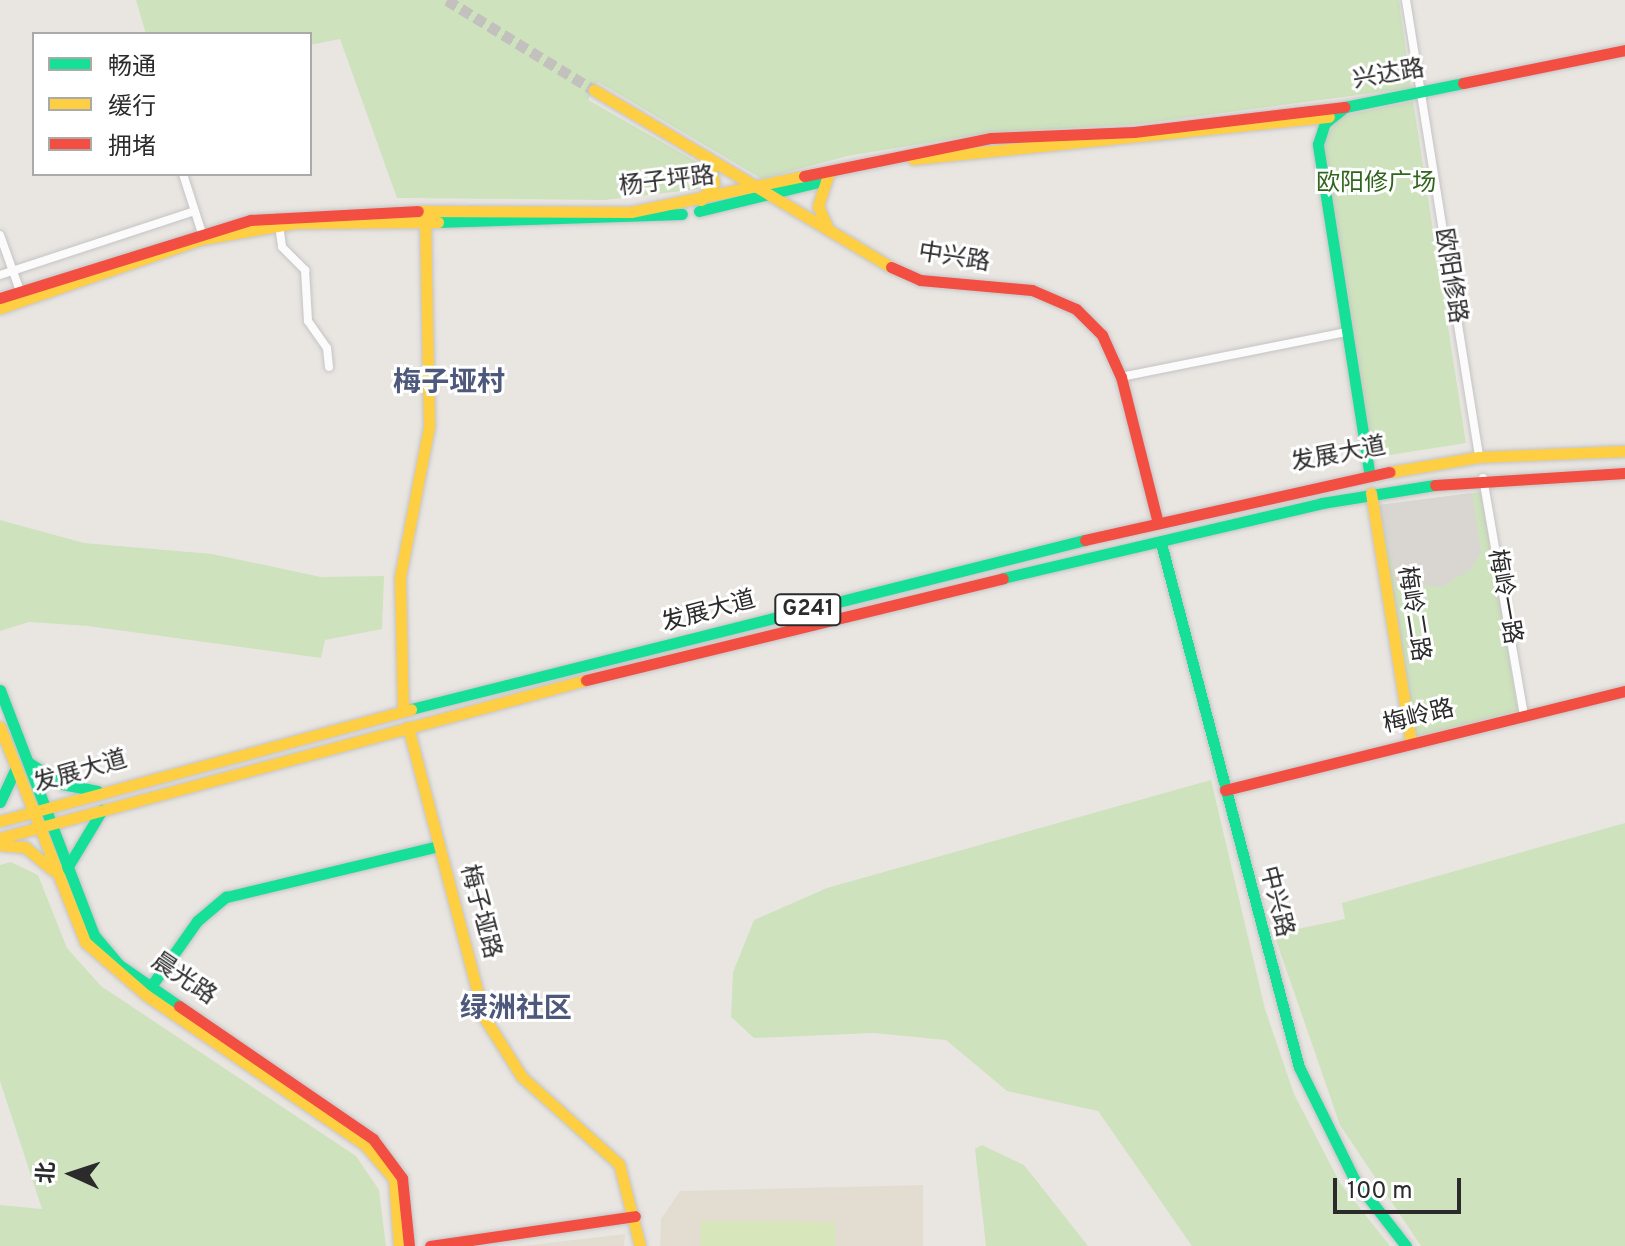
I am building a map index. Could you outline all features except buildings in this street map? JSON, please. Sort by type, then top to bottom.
[{"type":"main road","name":"兴达路","points":[[1369,471],[1318,144],[1329,117],[1345,107],[1625,50]]},
{"type":"main road","name":"中兴路","points":[[594,90],[834,237],[920,280],[1032,290],[1064,301],[1102,335],[1121,377],[1157,519]]},
{"type":"main road","name":"杨子坪路","points":[[0,298],[201,230],[325,211],[425,215],[631,212],[694,205],[991,138],[1134,132],[1345,107]]},
{"type":"main road","name":"杨子坪路","points":[[831,174],[998,146],[1135,140],[1329,117]]},
{"type":"main road","points":[[694,205],[714,183],[706,156]]},
{"type":"main road","points":[[0,308],[202,239],[279,225],[425,215],[634,220],[768,198],[831,174]]},
{"type":"main road","points":[[831,174],[818,206],[834,237]]},
{"type":"main road","points":[[403,711],[400,577],[429,426],[425,215]]},
{"type":"main road","name":"发展大道","points":[[0,821],[45,805],[403,711],[1157,519],[1369,471],[1479,457],[1625,451]]},
{"type":"main road","name":"发展大道","points":[[0,838],[105,806],[670,657],[1371,493],[1483,478],[1625,473]]},
{"type":"main road","name":"梅岭二路","points":[[1371,493],[1411,742]]},
{"type":"main road","name":"中兴路","points":[[1161,543],[1299,1067],[1354,1179],[1406,1246]]},
{"type":"main road","name":"晨光路","points":[[0,690],[94,935],[118,964],[149,990],[373,1139],[402,1178],[409,1246]]},
{"type":"main road","name":"梅岭路","points":[[1225,790],[1625,691]]},
{"type":"main road","name":"晨光路","points":[[0,727],[85,942],[365,1145],[394,1179],[399,1246]]},
{"type":"main road","name":"梅子垭路","points":[[408,727],[484,1017],[522,1077],[619,1164],[635,1216],[640,1246]]},
{"type":"main road","points":[[29,763],[62,784],[97,791]]},
{"type":"main road","points":[[0,802],[15,770]]},
{"type":"main road","points":[[67,868],[105,806]]},
{"type":"main road","points":[[0,845],[25,847],[59,878]]},
{"type":"main road","points":[[149,990],[197,921],[226,897],[439,846]]},
{"type":"main road","points":[[430,1246],[635,1216]]},
{"type":"street","name":"欧阳修路","points":[[1406,0],[1479,457]]},
{"type":"street","points":[[184,176],[201,230]]},
{"type":"street","points":[[0,275],[195,211]]},
{"type":"street","points":[[279,225],[282,247],[305,270],[308,321],[327,348],[329,367]]},
{"type":"street","points":[[0,235],[20,291]]},
{"type":"street","points":[[1121,377],[1346,332]]},
{"type":"street","name":"梅岭一路","points":[[1483,478],[1524,715]]},
{"type":"shaded area","points":[[1472,493],[1481,553],[1470,570],[1441,587],[1396,582],[1379,505]]},
{"type":"shaded area","points":[[923,1185],[923,1246],[660,1246],[661,1219],[680,1191]]},
{"type":"shaded area","points":[[625,1234],[624,1246],[522,1246]]},
{"type":"green space","points":[[136,0],[1399,0],[1411,88],[1139,124],[989,133],[847,156],[762,179],[598,82],[588,100],[697,162],[699,189],[605,200],[397,198],[340,39],[312,45],[312,32],[145,32]]},
{"type":"green space","name":"欧阳修广场","points":[[1413,101],[1466,443],[1371,458],[1320,143],[1342,116]]},
{"type":"green space","points":[[1481,492],[1518,711],[1416,737],[1379,505]]},
{"type":"green space","points":[[0,520],[84,543],[212,554],[321,577],[384,576],[382,629],[325,640],[321,658],[88,626],[29,622],[0,631]]},
{"type":"green space","points":[[1211,780],[1265,1009],[1294,1094],[1340,1183],[1390,1246],[1192,1246],[1098,1111],[1007,1091],[946,1040],[874,1033],[754,1038],[731,1017],[733,972],[754,920],[827,888]]},
{"type":"green space","points":[[1625,823],[1625,1246],[1421,1246],[1340,1125],[1274,934],[1345,919],[1342,903]]},
{"type":"green space","points":[[11,862],[38,875],[67,948],[101,986],[356,1156],[379,1190],[386,1246],[0,1246],[0,1205],[42,1209],[0,1081],[0,865]]},
{"type":"green space","points":[[982,1145],[1024,1165],[1088,1246],[986,1246],[975,1149]]},
{"type":"green space","points":[[701,1221],[835,1222],[835,1246],[700,1246]]},
{"type":"tunnel","points":[[447,0],[594,90]]},
{"type":"traffic: fast","points":[[1369,471],[1318,144],[1325,123],[1345,107],[1463,83]]},
{"type":"traffic: fast","points":[[699,211],[818,182]]},
{"type":"traffic: fast","points":[[438,222],[682,214]]},
{"type":"traffic: fast","points":[[1003,578],[1322,503],[1435,485]]},
{"type":"traffic: fast","points":[[411,709],[1085,540]]},
{"type":"traffic: fast","points":[[1161,543],[1299,1067],[1354,1179],[1406,1246]]},
{"type":"traffic: fast","points":[[0,690],[94,935],[118,964],[179,1006]]},
{"type":"traffic: fast","points":[[29,763],[62,784],[97,791]]},
{"type":"traffic: fast","points":[[0,802],[15,770]]},
{"type":"traffic: fast","points":[[67,868],[102,810]]},
{"type":"traffic: fast","points":[[147,992],[197,921],[226,897],[439,846]]},
{"type":"traffic: slow","points":[[594,90],[891,267]]},
{"type":"traffic: slow","points":[[913,159],[1329,117]]},
{"type":"traffic: slow","points":[[701,200],[714,183],[707,157]]},
{"type":"traffic: slow","points":[[829,172],[818,206],[829,231]]},
{"type":"traffic: slow","points":[[418,211],[631,212],[804,176]]},
{"type":"traffic: slow","points":[[403,711],[400,577],[429,426],[425,215]]},
{"type":"traffic: slow","points":[[0,308],[202,239],[295,223],[438,222]]},
{"type":"traffic: slow","points":[[1390,472],[1479,457],[1625,451]]},
{"type":"traffic: slow","points":[[1371,493],[1411,742]]},
{"type":"traffic: slow","points":[[0,838],[586,680]]},
{"type":"traffic: slow","points":[[0,821],[411,709]]},
{"type":"traffic: slow","points":[[0,727],[85,942],[146,995],[365,1145],[394,1179],[399,1246]]},
{"type":"traffic: slow","points":[[408,727],[484,1017],[522,1077],[619,1164],[640,1246]]},
{"type":"traffic: slow","points":[[0,845],[25,847],[52,870]]},
{"type":"traffic: jam","points":[[1463,83],[1625,50]]},
{"type":"traffic: jam","points":[[804,176],[991,138],[1134,132],[1345,107]]},
{"type":"traffic: jam","points":[[0,298],[251,220],[418,211]]},
{"type":"traffic: jam","points":[[891,267],[920,280],[1032,290],[1076,309],[1102,335],[1121,377],[1157,519]]},
{"type":"traffic: jam","points":[[1085,540],[1390,472]]},
{"type":"traffic: jam","points":[[1435,485],[1625,473]]},
{"type":"traffic: jam","points":[[586,680],[1003,578]]},
{"type":"traffic: jam","points":[[1225,790],[1625,691]]},
{"type":"traffic: jam","points":[[179,1006],[373,1139],[402,1178],[409,1246]]},
{"type":"traffic: jam","points":[[430,1246],[635,1216]]},
{"type":"district","name":"梅子垭村","points":[[449,384]]},
{"type":"district","name":"绿洲社区","points":[[516,1010]]}]
